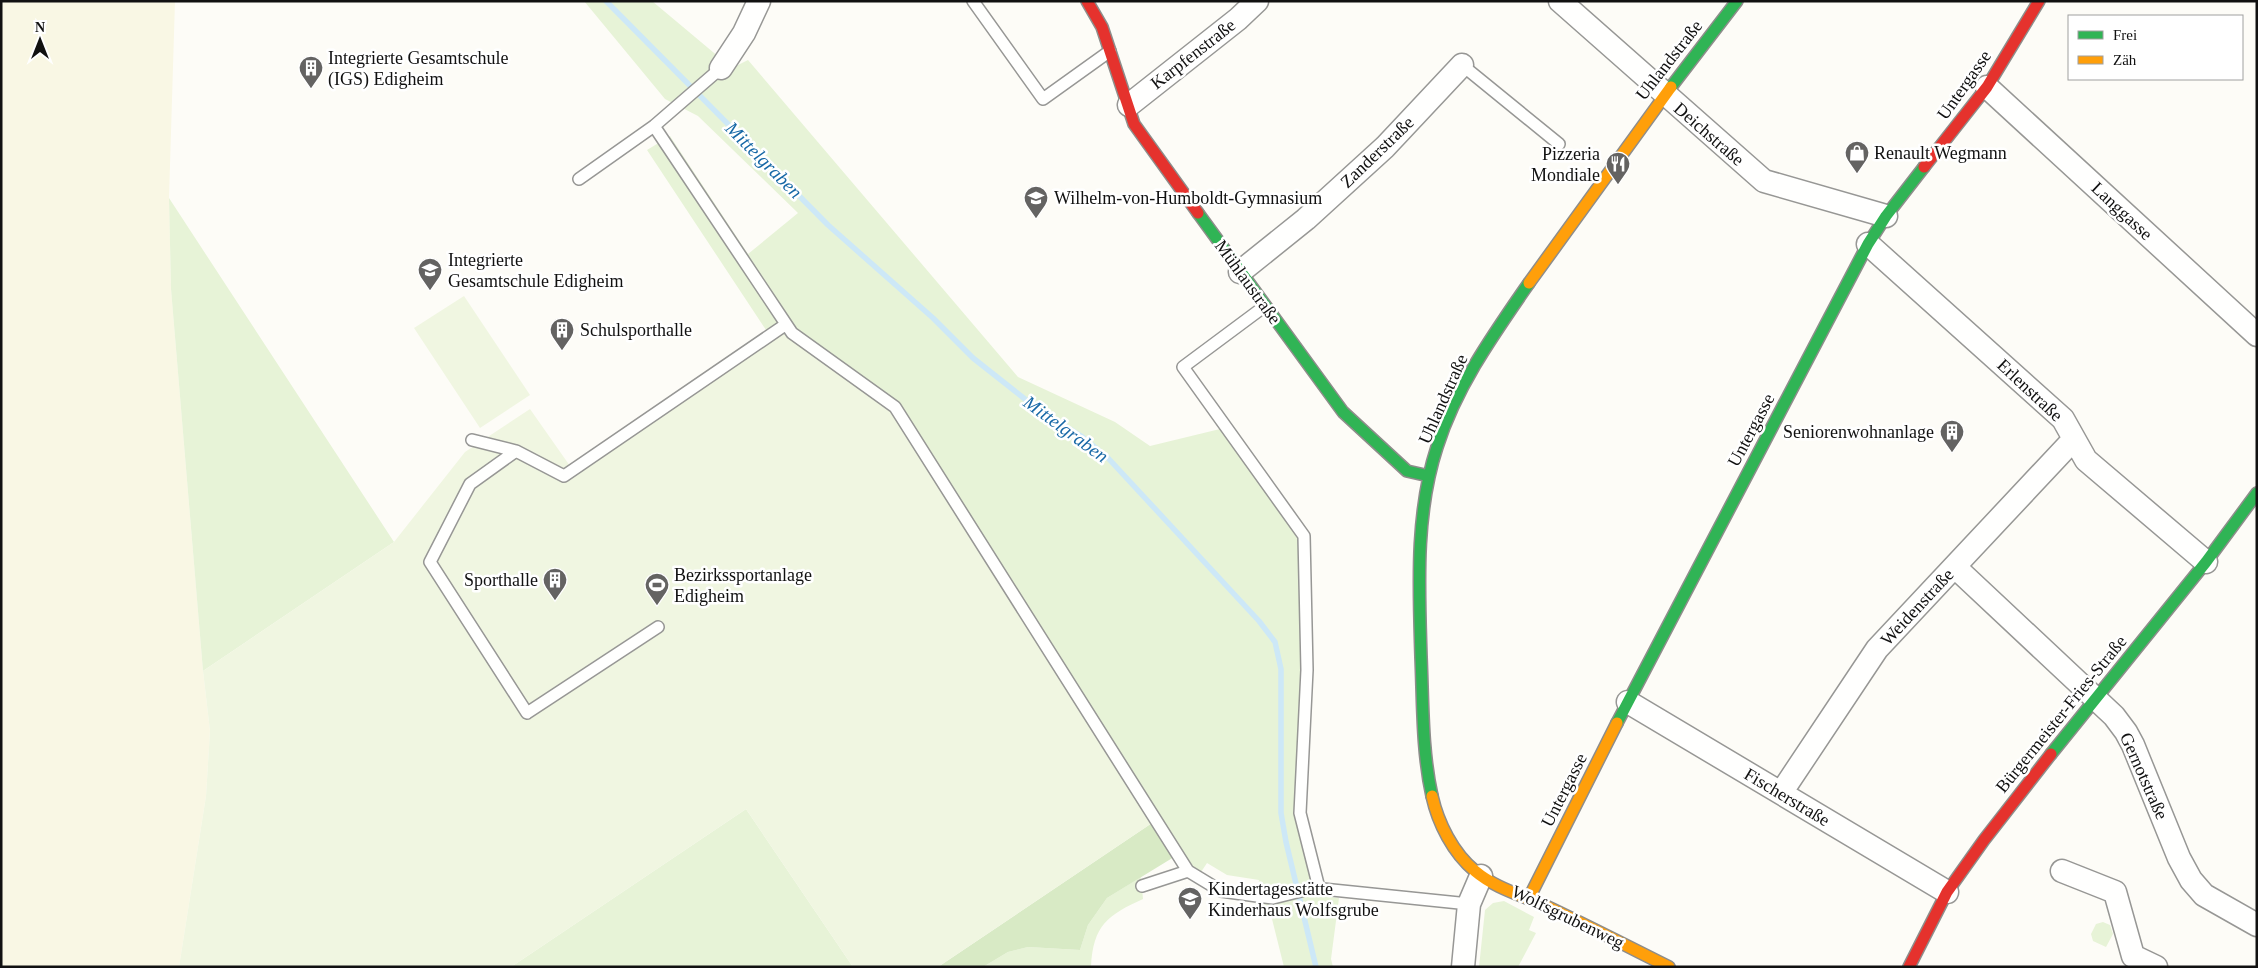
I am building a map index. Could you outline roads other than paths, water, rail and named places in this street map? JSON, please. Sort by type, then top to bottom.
[{"type":"street","points":[[716,73],[744,33],[760,1]]},
{"type":"street","name":"Mühlaustraße","points":[[1087,1],[1102,27],[1134,124],[1240,272],[1343,412],[1407,471],[1429,476]]},
{"type":"street","name":"Karpfenstraße","points":[[1128,105],[1238,19],[1257,1]]},
{"type":"street","name":"Deichstraße","points":[[1560,1],[1764,181],[1886,216]]},
{"type":"street","name":"Uhlandstraße","points":[[1481,876],[1465,862],[1446,834],[1433,797],[1425,760],[1418,566],[1429,476],[1446,424],[1468,377],[1499,328],[1664,94],[1737,1]]},
{"type":"street","name":"Untergasse","points":[[1528,898],[1628,702],[1868,244],[1886,216],[1987,87],[2040,1]]},
{"type":"street","name":"Zanderstraße","points":[[1240,272],[1306,219],[1385,147],[1462,65]]},
{"type":"street","name":"Langgasse","points":[[1987,87],[2257,335]]},
{"type":"street","name":"Erlenstraße","points":[[1868,244],[2063,419],[2086,460],[2206,562]]},
{"type":"street","name":"Weidenstraße","points":[[1781,793],[1877,649],[2074,439]]},
{"type":"street","name":"Bürgermeister-Fries-Straße","points":[[1909,967],[1947,892],[1984,840],[2094,699],[2206,562],[2257,493]]},
{"type":"street","name":"Gernotstraße","points":[[1955,567],[2114,716],[2126,732],[2179,858],[2191,880],[2204,895],[2257,925]]},
{"type":"street","name":"Fischerstraße","points":[[1628,702],[1947,892]]},
{"type":"street","points":[[2062,871],[2115,892],[2133,956],[2156,967]]},
{"type":"street","points":[[1463,967],[1469,904],[1481,876]]},
{"type":"street","name":"Wolfsgrubenweg","points":[[1481,876],[1658,964]]},
{"type":"lane","points":[[973,1],[1043,99],[1110,51]]},
{"type":"lane","points":[[1462,65],[1560,144]]},
{"type":"lane","points":[[579,179],[654,126],[716,73]]},
{"type":"lane","points":[[654,126],[792,333],[895,407],[1188,871],[1221,891],[1273,898],[1316,888],[1469,904]]},
{"type":"lane","points":[[1265,306],[1183,367],[1304,536],[1307,670],[1300,812],[1316,888]]},
{"type":"lane","points":[[472,440],[516,450],[564,476],[786,325]]},
{"type":"lane","points":[[516,450],[470,484],[430,562],[527,713],[658,627]]},
{"type":"lane","points":[[1142,886],[1188,871]]},
{"type":"waterway","name":"Mittelgraben","points":[[606,1],[828,225],[933,318],[973,358],[1035,407],[1081,436],[1108,458],[1259,621],[1275,642],[1281,669],[1281,813],[1286,842],[1316,967]]},
{"type":"place","name":"Integrierte Gesamtschule (IGS) Edigheim","points":[[311,89]]},
{"type":"place","name":"Renault Wegmann","points":[[1857,174]]},
{"type":"place","name":"Pizzeria Mondiale","points":[[1618,185]]},
{"type":"place","name":"Wilhelm-von-Humboldt-Gymnasium","points":[[1036,219]]},
{"type":"place","name":"Integrierte Gesamtschule Edigheim","points":[[430,291]]},
{"type":"place","name":"Schulsporthalle","points":[[562,351]]},
{"type":"place","name":"Seniorenwohnanlage","points":[[1952,453]]},
{"type":"place","name":"Sporthalle","points":[[555,601]]},
{"type":"place","name":"Bezirkssportanlage Edigheim","points":[[657,606]]},
{"type":"place","name":"Kindertagesstätte Kinderhaus Wolfsgrube","points":[[1190,920]]}]
